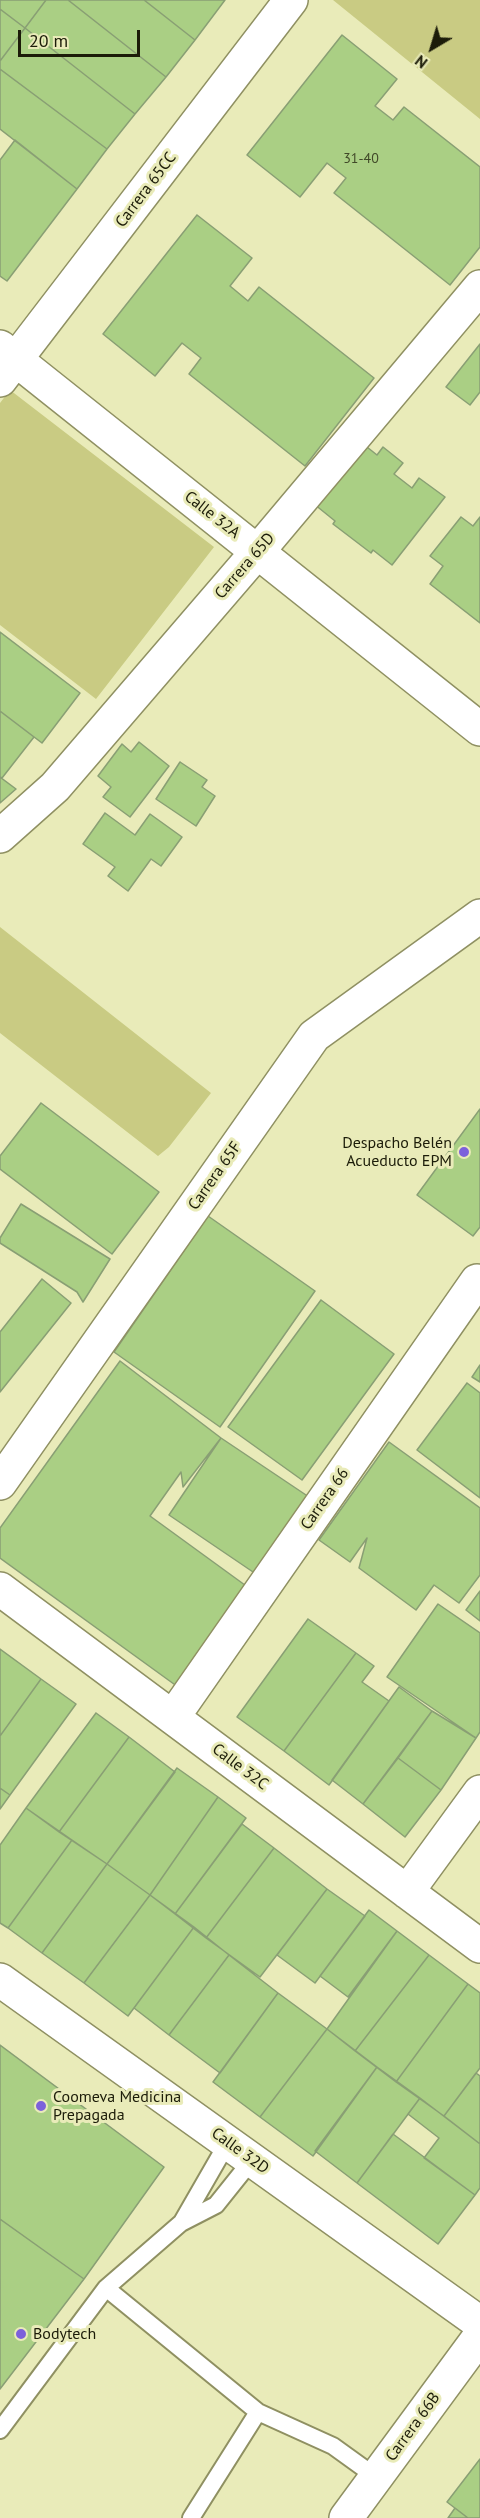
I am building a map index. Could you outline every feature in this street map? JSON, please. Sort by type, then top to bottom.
[{"type":"street","name":"Carrera 65CC","points":[[5,362],[291,0]]},
{"type":"street","name":"Carrera 65D","points":[[0,836],[55,787],[258,551],[480,287]]},
{"type":"street","name":"Calle 32A","points":[[5,362],[258,551],[480,729]]},
{"type":"street","name":"Carrera 65F","points":[[3,1471],[314,1036],[480,916]]},
{"type":"street","name":"Carrera 66","points":[[173,1717],[477,1281]]},
{"type":"street","name":"Calle 32C","points":[[0,1588],[480,1946]]},
{"type":"street","points":[[407,1892],[480,1792]]},
{"type":"street","name":"Calle 32D","points":[[0,1980],[480,2323]]},
{"type":"street","name":"Carrera 66B","points":[[346,2518],[480,2336]]},
{"type":"lane","points":[[181,2223],[216,2205],[240,2151]]},
{"type":"lane","points":[[0,2430],[106,2288],[181,2223],[240,2151]]},
{"type":"lane","points":[[106,2288],[258,2412],[333,2446],[376,2477]]},
{"type":"lane","points":[[191,2518],[258,2412]]},
{"type":"green space","points":[[333,0],[480,0],[480,119]]},
{"type":"green space","points":[[10,390],[214,547],[96,699],[0,625],[0,403]]},
{"type":"green space","points":[[0,927],[211,1093],[169,1147],[158,1156],[0,1033]]},
{"type":"building","points":[[0,0],[46,0],[25,28],[0,9]]},
{"type":"building","points":[[46,0],[68,0],[166,77],[135,114],[25,28]]},
{"type":"building","points":[[68,0],[144,0],[195,40],[166,77]]},
{"type":"building","points":[[144,0],[225,0],[195,40]]},
{"type":"building","points":[[0,9],[25,28],[0,61]]},
{"type":"building","points":[[25,28],[135,114],[107,149],[0,69],[0,61]]},
{"type":"building","points":[[342,35],[397,79],[375,106],[393,120],[404,107],[480,167],[480,247],[450,285],[334,193],[346,178],[327,163],[300,197],[247,155]]},
{"type":"building","points":[[0,69],[107,149],[77,189],[0,129]]},
{"type":"building","points":[[15,140],[77,189],[7,281],[0,276],[0,160]]},
{"type":"building","points":[[197,215],[252,258],[230,286],[248,301],[259,287],[374,378],[305,466],[189,374],[201,358],[182,343],[155,376],[103,334]]},
{"type":"building","points":[[480,344],[480,392],[470,405],[446,387]]},
{"type":"building","points":[[362,443],[377,455],[383,447],[403,463],[394,474],[412,488],[419,478],[445,497],[392,565],[373,550],[371,553],[333,524],[335,521],[314,504]]},
{"type":"building","points":[[461,517],[473,526],[480,517],[480,623],[430,584],[443,566],[430,556]]},
{"type":"building","points":[[0,632],[80,693],[42,743],[0,711]]},
{"type":"building","points":[[0,711],[34,737],[2,778],[0,777]]},
{"type":"building","points":[[139,742],[169,766],[130,817],[103,797],[111,787],[98,776],[122,744],[131,752]]},
{"type":"building","points":[[180,762],[207,780],[202,787],[215,796],[196,826],[156,799]]},
{"type":"building","points":[[0,777],[16,789],[0,803]]},
{"type":"building","points":[[105,813],[135,835],[150,814],[182,837],[161,866],[151,859],[128,891],[108,876],[115,867],[83,844]]},
{"type":"building","points":[[41,1103],[159,1192],[112,1254],[0,1169],[0,1156]]},
{"type":"building","name":"Despacho Belén Acueducto EPM","points":[[480,1109],[480,1227],[473,1236],[417,1195]]},
{"type":"building","points":[[21,1204],[110,1259],[83,1302],[77,1292],[0,1243],[0,1238]]},
{"type":"building","points":[[208,1216],[315,1291],[220,1427],[114,1352]]},
{"type":"building","points":[[42,1279],[71,1303],[0,1392],[0,1332]]},
{"type":"building","points":[[321,1300],[394,1354],[302,1480],[228,1427]]},
{"type":"building","points":[[120,1361],[221,1438],[183,1487],[181,1472],[150,1516],[249,1588],[178,1687],[0,1558],[0,1528]]},
{"type":"building","points":[[480,1365],[480,1382],[472,1377]]},
{"type":"building","points":[[467,1383],[480,1393],[480,1498],[417,1450]]},
{"type":"building","points":[[221,1438],[309,1497],[256,1574],[169,1515]]},
{"type":"building","points":[[389,1442],[480,1508],[480,1575],[459,1603],[434,1585],[416,1610],[359,1568],[367,1538],[350,1562],[319,1540]]},
{"type":"building","points":[[480,1591],[480,1621],[466,1610]]},
{"type":"building","points":[[438,1604],[480,1633],[480,1732],[476,1738],[387,1677]]},
{"type":"building","points":[[308,1619],[356,1653],[284,1751],[237,1717]]},
{"type":"building","points":[[0,1649],[41,1679],[0,1736]]},
{"type":"building","points":[[356,1653],[374,1666],[362,1682],[389,1701],[329,1785],[284,1751]]},
{"type":"building","points":[[41,1679],[76,1704],[10,1795],[0,1788],[0,1736]]},
{"type":"building","points":[[399,1687],[432,1711],[363,1804],[332,1780]]},
{"type":"building","points":[[432,1711],[476,1738],[441,1790],[398,1758]]},
{"type":"building","points":[[96,1713],[129,1737],[59,1832],[26,1808]]},
{"type":"building","points":[[129,1737],[175,1772],[107,1864],[59,1832]]},
{"type":"building","points":[[398,1758],[441,1790],[405,1837],[363,1804]]},
{"type":"building","points":[[177,1768],[218,1797],[150,1895],[107,1864]]},
{"type":"building","points":[[0,1788],[10,1795],[0,1809]]},
{"type":"building","points":[[218,1797],[246,1818],[175,1914],[150,1895]]},
{"type":"building","points":[[26,1808],[72,1840],[8,1928],[0,1923],[0,1845]]},
{"type":"building","points":[[242,1824],[274,1848],[206,1938],[175,1914]]},
{"type":"building","points":[[72,1840],[107,1864],[42,1953],[8,1928]]},
{"type":"building","points":[[274,1848],[327,1889],[260,1977],[206,1938]]},
{"type":"building","points":[[107,1864],[150,1895],[84,1983],[42,1953]]},
{"type":"building","points":[[327,1889],[365,1916],[315,1983],[277,1955]]},
{"type":"building","points":[[150,1895],[194,1927],[128,2016],[84,1983]]},
{"type":"building","points":[[369,1910],[397,1931],[348,1997],[320,1976]]},
{"type":"building","points":[[194,1927],[229,1955],[169,2035],[134,2008]]},
{"type":"building","points":[[397,1931],[429,1955],[355,2051],[327,2029]]},
{"type":"building","points":[[229,1955],[278,1993],[220,2073],[169,2035]]},
{"type":"building","points":[[429,1955],[468,1984],[396,2082],[355,2051]]},
{"type":"building","points":[[468,1984],[480,1993],[480,2068],[444,2116],[396,2082]]},
{"type":"building","points":[[278,1993],[327,2029],[260,2117],[213,2082]]},
{"type":"building","points":[[327,2029],[377,2067],[313,2156],[260,2117]]},
{"type":"building","name":"Coomeva Medicina Prepagada","points":[[0,2045],[164,2167],[84,2279],[0,2219]]},
{"type":"building","points":[[377,2067],[420,2098],[357,2183],[315,2151]]},
{"type":"building","points":[[476,2073],[480,2076],[480,2144],[444,2116]]},
{"type":"building","points":[[420,2098],[480,2144],[480,2188],[475,2195],[424,2158],[439,2138],[408,2114]]},
{"type":"building","points":[[393,2134],[475,2195],[438,2244],[357,2183]]},
{"type":"building","name":"Bodytech","points":[[0,2219],[84,2279],[0,2389]]},
{"type":"building","points":[[480,2459],[480,2518],[468,2518],[447,2502]]},
{"type":"building","points":[[455,2508],[468,2518],[448,2518]]},
{"type":"place","name":"Despacho Belén Acueducto EPM","points":[[464,1152]]},
{"type":"place","name":"Coomeva Medicina Prepagada","points":[[41,2106]]},
{"type":"place","name":"Bodytech","points":[[21,2334]]}]
